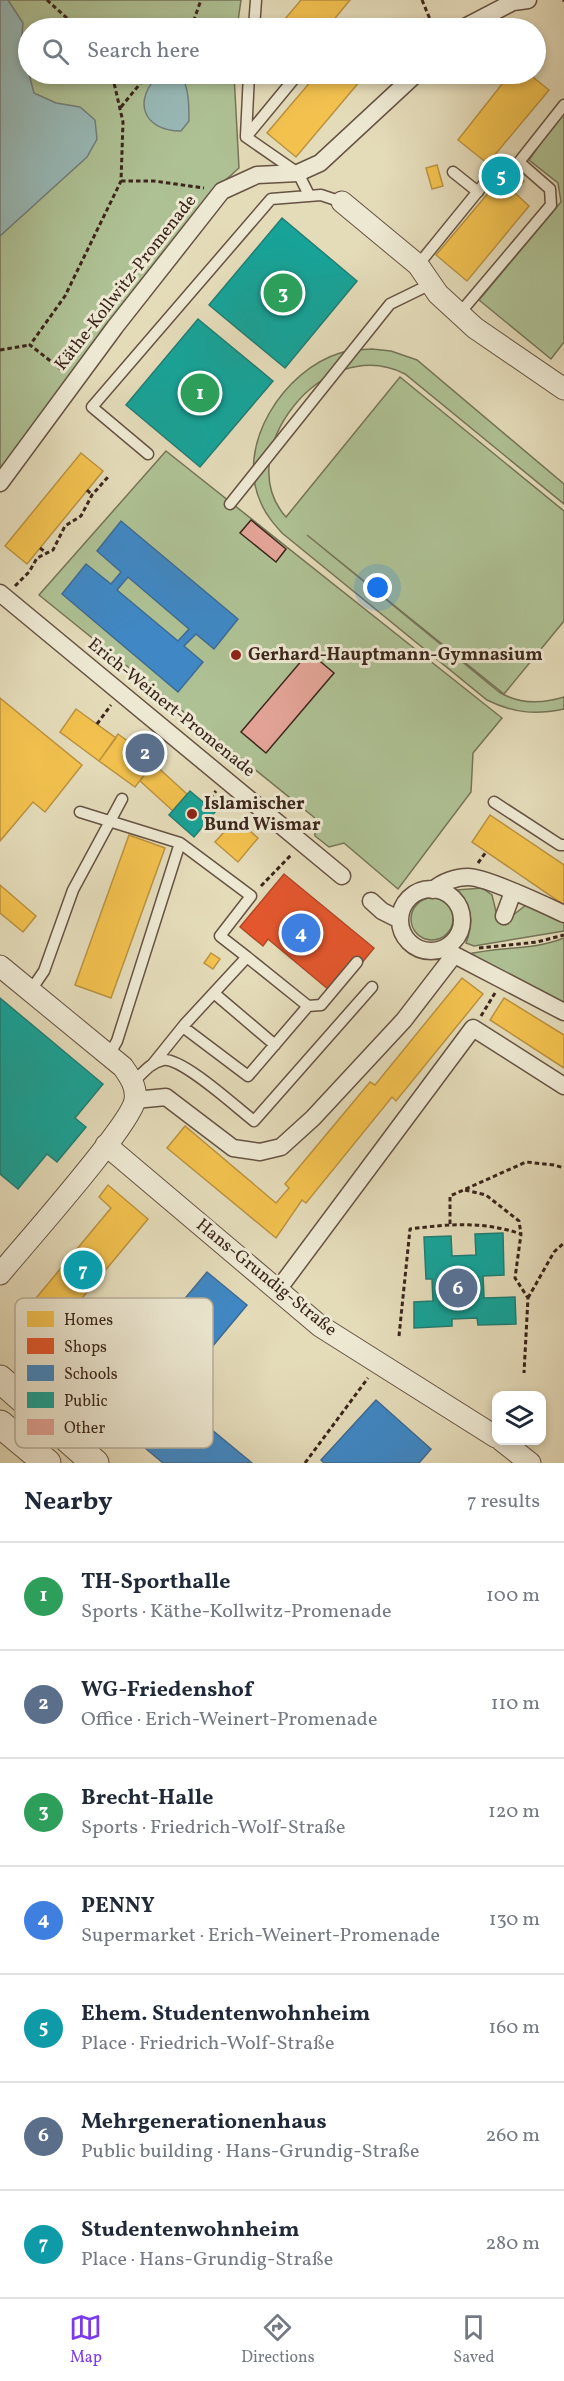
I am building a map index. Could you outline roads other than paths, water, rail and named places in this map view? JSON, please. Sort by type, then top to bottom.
[{"type":"street","points":[[483,18],[513,2],[528,0]]},
{"type":"street","name":"Käthe-Kollwitz-Promenade","points":[[0,483],[75,381],[222,191],[257,175],[298,173],[320,163],[405,84]]},
{"type":"street","points":[[342,202],[418,265],[438,294],[459,314],[495,343],[564,389]]},
{"type":"street","name":"Erich-Weinert-Promenade","points":[[4,591],[342,876]]},
{"type":"street","points":[[564,914],[513,892],[468,877],[442,883],[433,890],[414,895],[407,902],[400,920],[406,939],[422,950],[448,952],[564,1011]]},
{"type":"street","points":[[134,1091],[166,1098],[232,1148],[260,1152],[281,1147],[313,1118],[404,1020],[458,936],[461,916],[452,898],[433,890]]},
{"type":"street","points":[[504,916],[513,892]]},
{"type":"street","points":[[371,901],[382,911],[400,920]]},
{"type":"street","points":[[0,966],[123,1067],[134,1091],[130,1113],[0,1274]]},
{"type":"street","points":[[277,1291],[473,1028],[564,1086]]},
{"type":"street","name":"Hans-Grundig-Straße","points":[[106,1145],[320,1326],[492,1434]]},
{"type":"street","points":[[0,1379],[15,1392]]},
{"type":"street","points":[[0,1424],[15,1437]]},
{"type":"street","points":[[507,1445],[530,1463]]},
{"type":"street","points":[[28,1448],[46,1463]]},
{"type":"street","points":[[78,1448],[95,1463]]},
{"type":"lane","points":[[255,18],[256,0]]},
{"type":"lane","points":[[246,137],[249,84]]},
{"type":"lane","points":[[246,137],[290,84]]},
{"type":"lane","points":[[459,314],[551,205],[550,189],[519,162],[564,105]]},
{"type":"lane","points":[[246,137],[298,173],[309,195]]},
{"type":"lane","points":[[418,265],[481,188],[453,172]]},
{"type":"lane","points":[[148,454],[92,407],[271,199],[309,195],[327,196],[342,202]]},
{"type":"lane","points":[[230,504],[390,304],[431,284]]},
{"type":"lane","points":[[31,990],[44,971],[73,890],[122,799]]},
{"type":"lane","points":[[494,802],[564,845]]},
{"type":"lane","points":[[80,812],[180,843],[251,896],[220,936],[308,1006],[321,1005],[357,962]]},
{"type":"lane","points":[[109,1055],[117,1041],[180,843]]},
{"type":"lane","points":[[134,1091],[183,1027],[247,957]]},
{"type":"lane","points":[[152,1065],[160,1060],[169,1059],[181,1065],[254,1121],[372,987]]},
{"type":"lane","points":[[215,994],[275,1045]]},
{"type":"lane","points":[[183,1027],[248,1076],[308,1006]]},
{"type":"water","points":[[0,0],[8,0],[20,18],[18,84],[32,84],[34,93],[56,103],[80,107],[95,120],[97,139],[87,157],[0,236]]},
{"type":"water","points":[[151,84],[185,84],[189,102],[189,121],[181,131],[168,130],[157,126],[150,120],[145,112],[146,93]]},
{"type":"place","name":"Ehem. Studentenwohnheim","points":[[501,176]]},
{"type":"place","name":"Brecht-Halle","points":[[283,293]]},
{"type":"place","name":"TH-Sporthalle","points":[[200,393]]},
{"type":"place","name":"Gerhard-Hauptmann-Gymnasium","points":[[236,655]]},
{"type":"place","name":"WG-Friedenshof","points":[[145,753]]},
{"type":"place","name":"Islamischer Bund Wismar","points":[[192,814]]},
{"type":"place","name":"PENNY","points":[[301,933]]},
{"type":"place","name":"Studentenwohnheim","points":[[83,1270]]},
{"type":"place","name":"Mehrgenerationenhaus","points":[[458,1288]]}]
